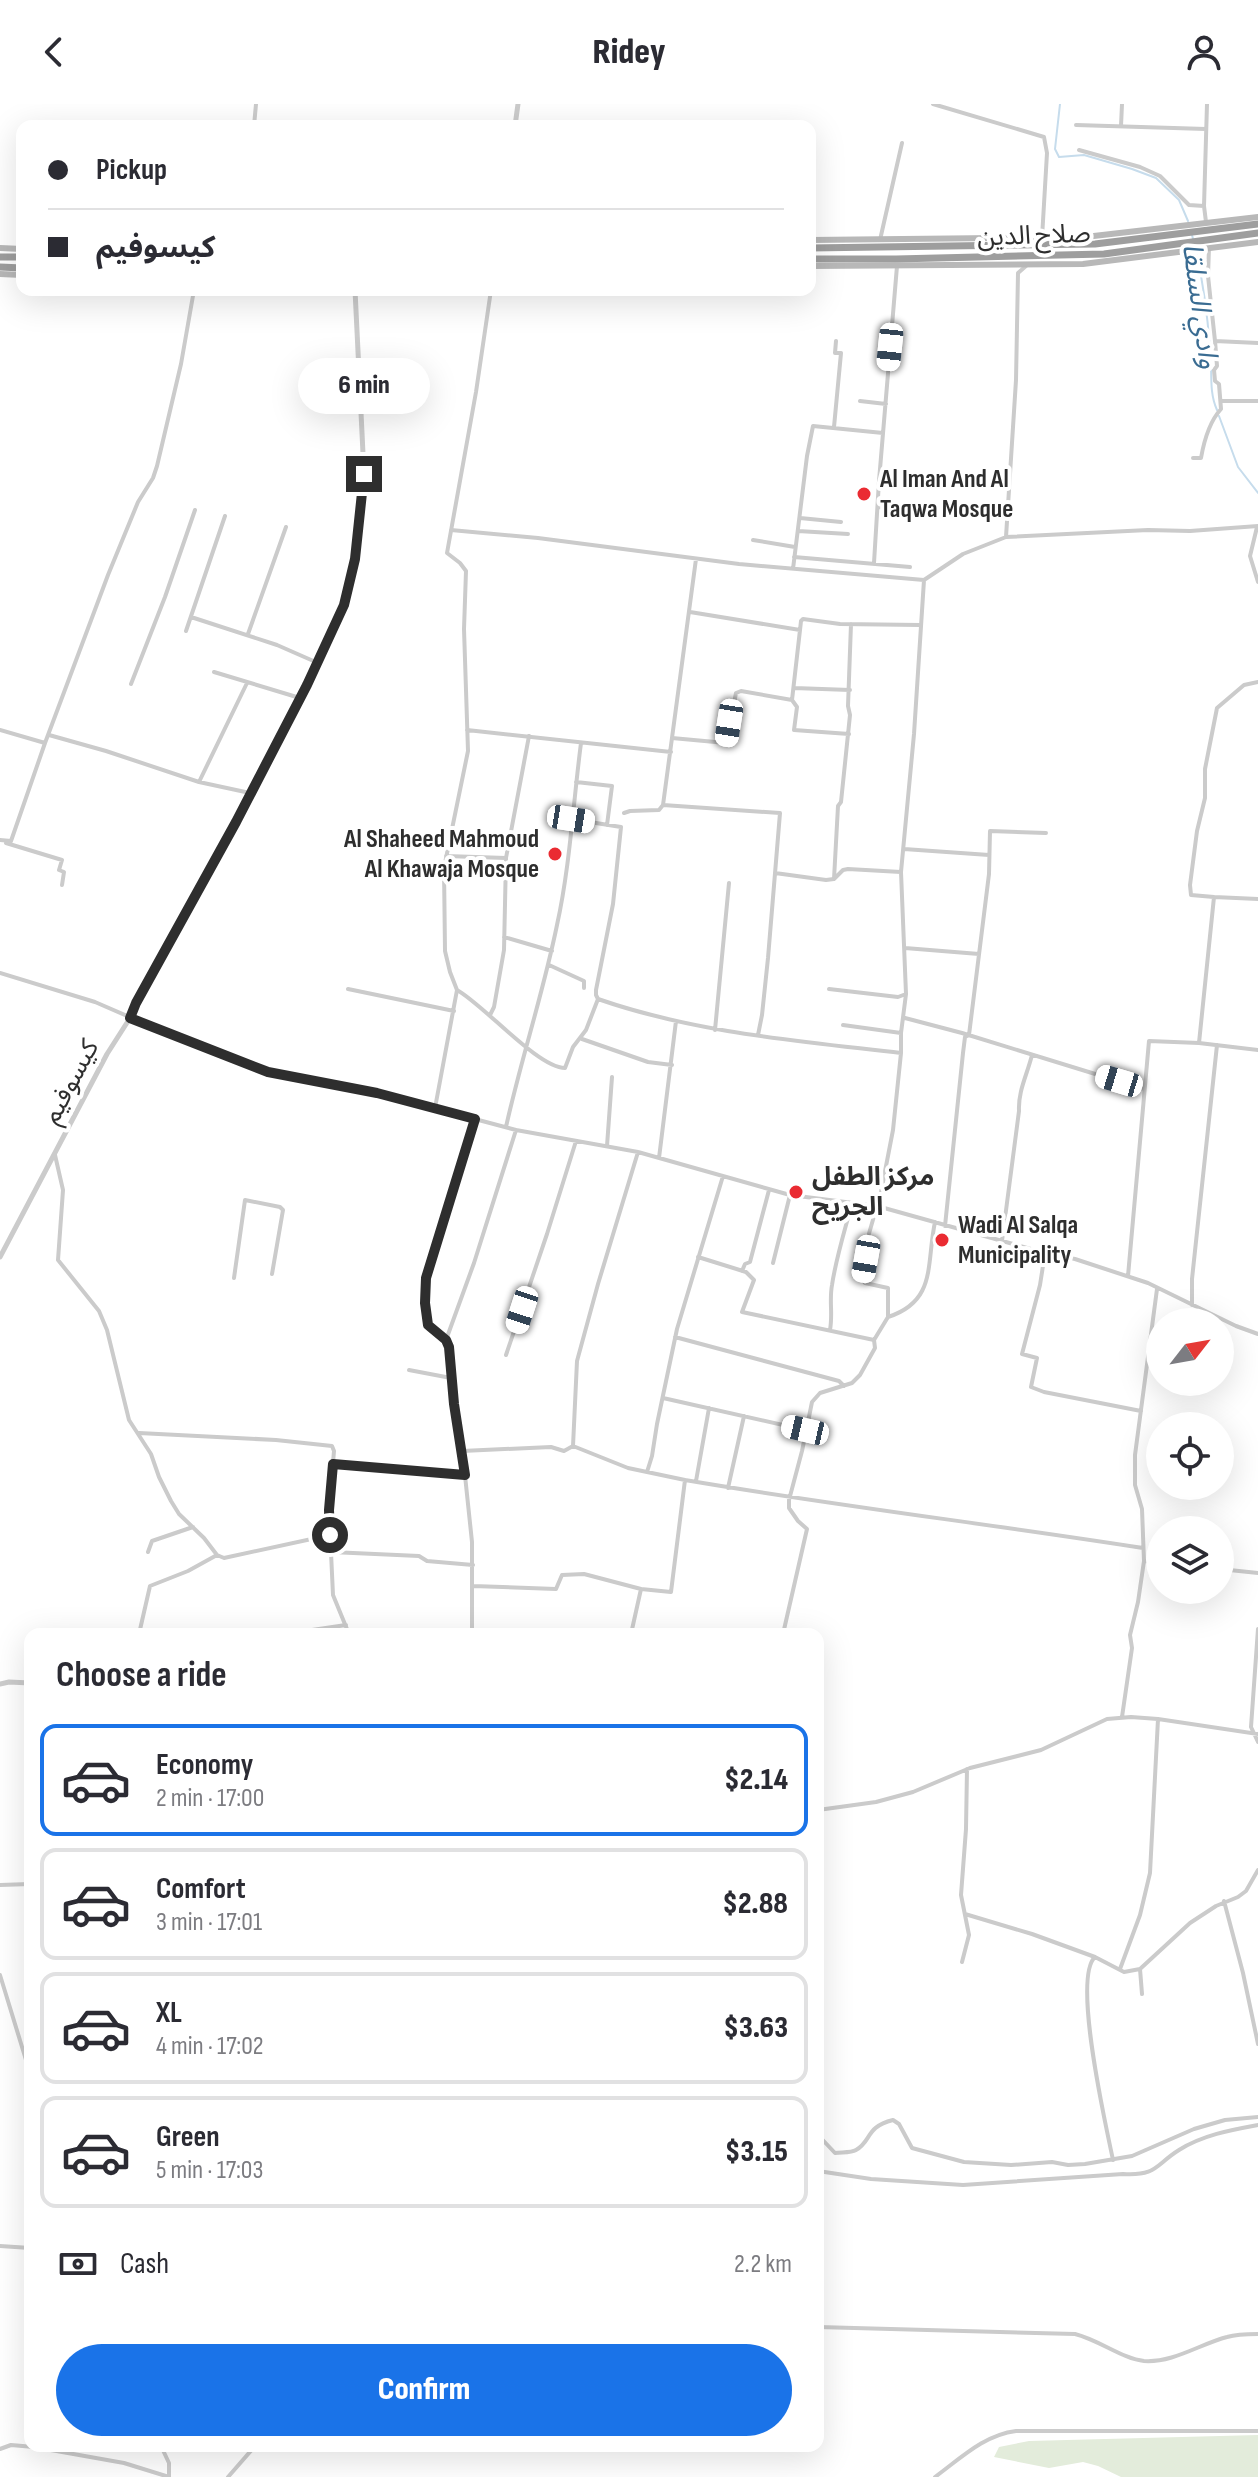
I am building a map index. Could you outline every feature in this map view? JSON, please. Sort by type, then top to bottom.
[{"type":"highway","name":"صلاح الدين","points":[[816,248],[1095,244],[1205,225],[1258,224]]},
{"type":"highway","name":"صلاح الدين","points":[[816,259],[1104,254],[1208,244],[1258,233]]},
{"type":"highway","points":[[1,269],[2,257]]},
{"type":"main road","points":[[1205,225],[1258,217]]},
{"type":"main road","points":[[816,240],[1042,238],[1183,229]]},
{"type":"main road","points":[[1208,244],[1258,242]]},
{"type":"main road","points":[[816,266],[1083,264],[1185,247]]},
{"type":"street","points":[[933,104],[1044,137],[1047,153],[1042,238]]},
{"type":"street","points":[[1121,126],[1122,104]]},
{"type":"street","points":[[1205,225],[1207,104]]},
{"type":"street","points":[[1076,125],[1206,129]]},
{"type":"street","points":[[880,240],[902,143]]},
{"type":"street","points":[[1079,150],[1140,167],[1160,176],[1189,205],[1204,206]]},
{"type":"street","points":[[1193,458],[1201,458],[1204,440],[1221,409],[1219,384],[1215,381],[1214,370],[1217,366],[1208,244]]},
{"type":"street","points":[[1006,264],[1018,273]]},
{"type":"street","points":[[1006,537],[1016,380],[1018,273],[1028,264]]},
{"type":"street","points":[[874,563],[897,266]]},
{"type":"street","points":[[0,841],[11,841],[108,575],[138,502],[153,478],[182,360],[193,296]]},
{"type":"street","name":"كيسوفيم","points":[[0,1257],[250,793],[318,663],[344,605],[355,559],[364,474],[357,296]]},
{"type":"street","points":[[435,1109],[457,990],[445,951],[444,868],[468,751],[464,629],[466,571],[447,553],[490,296]]},
{"type":"street","points":[[834,427],[841,353],[835,353],[836,341]]},
{"type":"street","points":[[1215,341],[1258,343]]},
{"type":"street","points":[[860,401],[886,404]]},
{"type":"street","points":[[1221,401],[1258,401]]},
{"type":"street","points":[[793,569],[813,426],[883,433]]},
{"type":"street","points":[[878,507],[1006,513]]},
{"type":"street","points":[[131,684],[195,510]]},
{"type":"street","points":[[186,631],[225,516]]},
{"type":"street","points":[[800,518],[841,522]]},
{"type":"street","points":[[451,530],[566,541],[696,559],[924,580],[963,554],[1006,537],[1257,526],[1250,556],[1258,582]]},
{"type":"street","points":[[248,635],[286,527]]},
{"type":"street","points":[[798,531],[848,534]]},
{"type":"street","points":[[753,540],[795,547]]},
{"type":"street","points":[[794,557],[910,567]]},
{"type":"street","points":[[624,813],[659,810],[663,805],[696,559]]},
{"type":"street","points":[[784,1628],[807,1529],[789,1508],[789,1498],[812,1402],[820,1393],[852,1383],[860,1375],[875,1348],[874,1340],[888,1317],[888,1288],[865,1283],[862,1279],[868,1237],[893,1130],[901,1053],[906,994],[901,872],[924,580]]},
{"type":"street","points":[[689,612],[800,630]]},
{"type":"street","points":[[191,617],[303,654],[318,663]]},
{"type":"street","points":[[792,700],[803,619],[851,624],[920,625]]},
{"type":"street","points":[[834,879],[838,806],[849,734],[851,624]]},
{"type":"street","points":[[214,672],[300,698]]},
{"type":"street","points":[[1258,682],[1244,685],[1217,708],[1205,769],[1205,798],[1190,885],[1191,895],[1258,899]]},
{"type":"street","points":[[199,782],[247,683]]},
{"type":"street","points":[[794,688],[850,690]]},
{"type":"street","points":[[672,738],[726,743],[732,704],[736,693],[741,691],[792,700],[797,707],[794,730],[849,734]]},
{"type":"street","points":[[0,730],[45,743]]},
{"type":"street","points":[[467,730],[671,752]]},
{"type":"street","points":[[48,735],[199,782],[250,793]]},
{"type":"street","points":[[490,1015],[494,1007],[504,937],[506,858],[529,736]]},
{"type":"street","points":[[506,1127],[558,921],[581,743]]},
{"type":"street","points":[[576,782],[612,786],[607,825]]},
{"type":"street","points":[[663,805],[780,813],[758,1035]]},
{"type":"street","points":[[457,990],[551,1065],[565,1068],[598,999],[596,990],[613,904],[621,827],[571,819]]},
{"type":"street","points":[[945,1226],[965,1037],[969,1035],[979,954],[990,831],[1046,833]]},
{"type":"street","points":[[0,841],[62,860],[59,870],[64,872],[62,885]]},
{"type":"street","points":[[904,849],[990,855]]},
{"type":"street","points":[[446,856],[506,858]]},
{"type":"street","points":[[834,879],[848,869],[901,872]]},
{"type":"street","points":[[775,873],[834,879]]},
{"type":"street","points":[[715,1030],[729,883]]},
{"type":"street","points":[[1199,1043],[1214,897]]},
{"type":"street","points":[[504,937],[552,951]]},
{"type":"street","points":[[905,948],[979,954]]},
{"type":"street","points":[[549,965],[584,981],[584,988]]},
{"type":"street","points":[[0,973],[95,1002],[268,1072],[377,1093],[516,1130],[638,1152],[790,1195],[877,1206],[1075,1259],[1148,1283],[1258,1334]]},
{"type":"street","points":[[348,989],[454,1011]]},
{"type":"street","points":[[829,989],[898,997],[906,994]]},
{"type":"street","points":[[598,999],[715,1030],[901,1053]]},
{"type":"street","points":[[904,1018],[1144,1089]]},
{"type":"street","points":[[659,1158],[676,1021]]},
{"type":"street","points":[[843,1025],[901,1033]]},
{"type":"street","points":[[581,1039],[648,1062],[672,1065]]},
{"type":"street","points":[[1128,1276],[1149,1041],[1258,1050]]},
{"type":"street","points":[[1192,1305],[1192,1279],[1217,1045]]},
{"type":"street","points":[[1002,1241],[1019,1094],[1032,1055]]},
{"type":"street","points":[[607,1146],[612,1077]]},
{"type":"street","points":[[472,1628],[473,1565],[450,1350],[446,1340],[428,1325],[425,1303],[426,1278],[475,1119]]},
{"type":"street","points":[[446,1340],[516,1130]]},
{"type":"street","points":[[506,1355],[576,1141]]},
{"type":"street","points":[[573,1446],[577,1361],[638,1152]]},
{"type":"street","points":[[55,1155],[63,1190],[58,1260],[99,1311],[120,1377],[129,1420],[151,1454],[159,1477],[179,1514],[217,1555],[224,1558],[330,1535]]},
{"type":"street","points":[[647,1472],[675,1337],[723,1176]]},
{"type":"street","points":[[742,1271],[745,1264],[750,1262],[769,1190]]},
{"type":"street","points":[[773,1263],[790,1195]]},
{"type":"street","points":[[234,1278],[245,1200],[283,1210],[272,1274]]},
{"type":"street","points":[[829,1331],[833,1312],[830,1298],[832,1282],[852,1203]]},
{"type":"street","points":[[888,1317],[912,1307],[921,1295],[926,1284],[935,1222]]},
{"type":"street","points":[[1045,1253],[1022,1354],[1037,1358],[1031,1387],[1141,1411]]},
{"type":"street","points":[[698,1257],[742,1271],[754,1280],[742,1312],[874,1340]]},
{"type":"street","points":[[1122,1717],[1132,1648],[1130,1635],[1144,1561],[1142,1509],[1135,1485],[1135,1455],[1157,1289]]},
{"type":"street","points":[[675,1337],[839,1381],[844,1386]]},
{"type":"street","points":[[409,1370],[451,1378]]},
{"type":"street","points":[[663,1398],[805,1430]]},
{"type":"street","points":[[696,1482],[709,1408]]},
{"type":"street","points":[[728,1488],[744,1416]]},
{"type":"street","points":[[139,1433],[329,1445],[334,1451],[329,1510],[334,1599],[347,1628]]},
{"type":"street","points":[[462,1451],[551,1447],[564,1451],[573,1446]]},
{"type":"street","points":[[573,1446],[628,1468],[728,1488],[1143,1548]]},
{"type":"street","points":[[333,1464],[465,1475]]},
{"type":"street","points":[[473,1586],[556,1589],[562,1575],[584,1574],[641,1589],[671,1592],[685,1480]]},
{"type":"street","points":[[148,1552],[152,1541],[193,1527]]},
{"type":"street","points":[[331,1552],[419,1556],[427,1561],[473,1565]]},
{"type":"street","points":[[140,1628],[150,1586],[217,1555]]},
{"type":"street","points":[[1234,1570],[1258,1573]]},
{"type":"street","points":[[632,1628],[641,1589]]},
{"type":"street","points":[[326,1628],[346,1625]]},
{"type":"street","points":[[1258,1629],[1251,1727],[1258,1742]]},
{"type":"street","points":[[0,1684],[24,1683]]},
{"type":"street","points":[[824,1809],[895,1798],[967,1769],[1035,1752],[1099,1722],[1122,1717],[1256,1733]]},
{"type":"street","points":[[1120,1969],[1140,1915],[1150,1873],[1158,1719]]},
{"type":"street","points":[[962,1962],[969,1935],[961,1895],[967,1769]]},
{"type":"street","points":[[965,1914],[1032,1934],[1130,1972],[1140,1969],[1184,1928],[1224,1901],[1246,1891],[1258,1870]]},
{"type":"street","points":[[0,1885],[24,1884]]},
{"type":"street","points":[[1224,1901],[1258,2044]]},
{"type":"street","points":[[1095,1957],[1089,1966],[1087,2001],[1113,2160]]},
{"type":"street","points":[[1140,1969],[1142,1994]]},
{"type":"street","points":[[0,1975],[24,2053]]},
{"type":"street","points":[[824,2141],[835,2153],[858,2149],[871,2130],[893,2120],[899,2124],[912,2148],[964,2162],[1011,2165],[1052,2162],[1068,2165],[1132,2156],[1194,2129],[1225,2120],[1258,2117]]},
{"type":"street","points":[[824,2172],[871,2179],[963,2185],[1140,2175],[1158,2168],[1179,2150],[1219,2133],[1258,2125]]},
{"type":"street","points":[[0,2246],[24,2248]]},
{"type":"street","points":[[824,2327],[1075,2334],[1101,2342],[1141,2361],[1170,2358],[1225,2337],[1258,2334]]},
{"type":"street","points":[[935,2477],[983,2441],[1016,2431],[1258,2431]]},
{"type":"street","points":[[0,2449],[11,2445],[24,2446]]},
{"type":"street","points":[[62,2452],[124,2463],[169,2477],[169,2463],[164,2452]]},
{"type":"street","points":[[228,2477],[251,2452]]},
{"type":"green space","points":[[1258,2435],[1258,2477],[1121,2477],[1083,2462],[1049,2468],[994,2457],[999,2447],[1029,2441]]},
{"type":"waterway","name":"وادي السلقا","points":[[1060,104],[1055,149],[1059,157],[1084,155],[1156,178],[1179,200],[1188,221]]},
{"type":"waterway","name":"وادي السلقا","points":[[1192,235],[1204,291],[1212,387],[1217,410]]},
{"type":"waterway","name":"وادي السلقا","points":[[1219,416],[1238,467],[1258,493]]},
{"type":"place","name":"Al Iman And Al Taqwa Mosque","points":[[864,494]]},
{"type":"place","name":"Al Shaheed Mahmoud Al Khawaja Mosque","points":[[555,854]]},
{"type":"place","name":"مركز الطفل الجريح","points":[[796,1192]]},
{"type":"place","name":"Wadi Al Salqa Municipality","points":[[942,1240]]},
{"type":"route","points":[[330,1535],[333,1464],[465,1475],[454,1404],[450,1350],[448,1342],[428,1325],[425,1292],[429,1265],[475,1119],[377,1093],[268,1072],[130,1018],[236,822],[329,640],[350,583],[364,474]]}]
